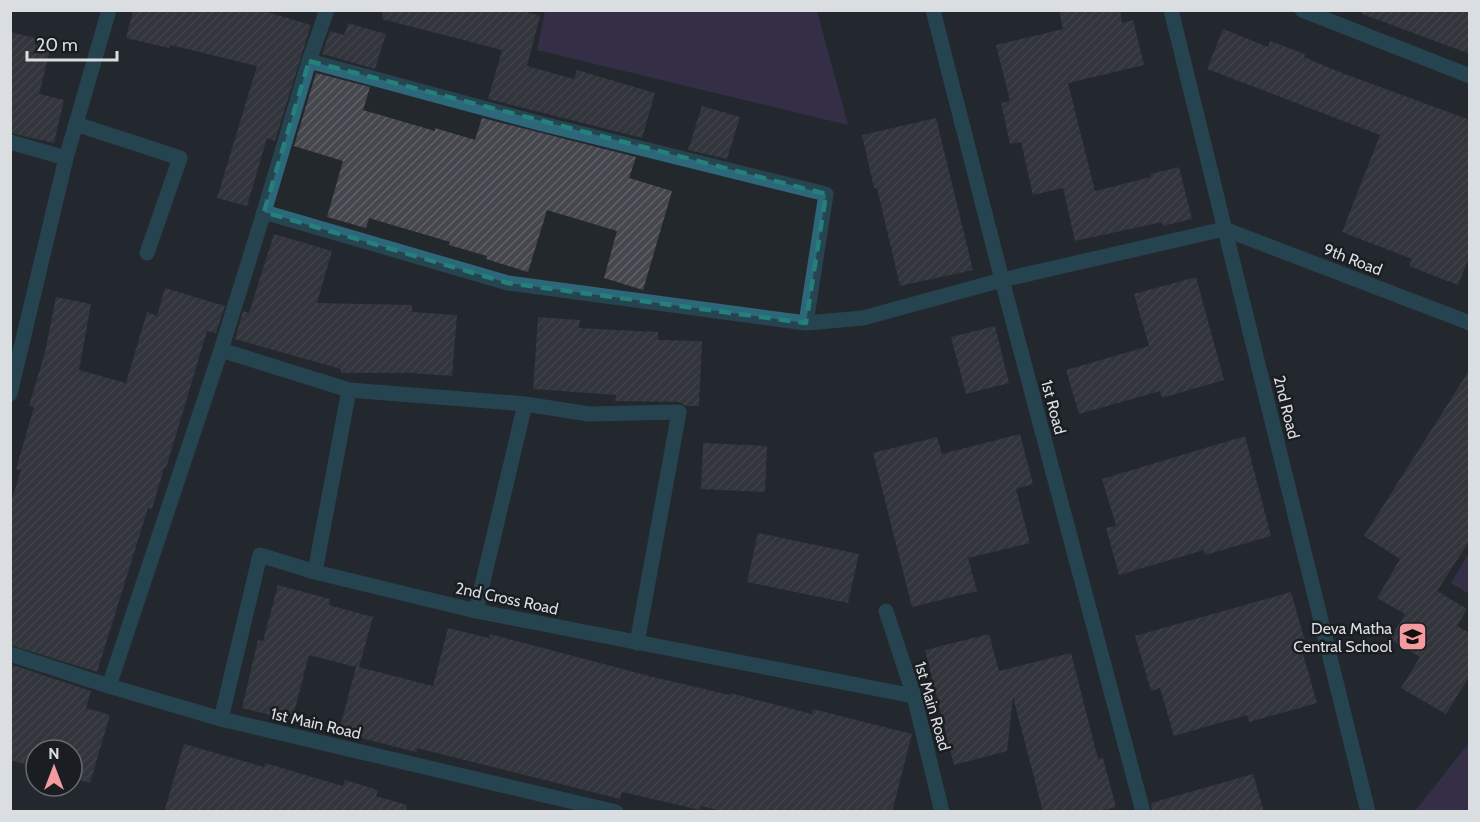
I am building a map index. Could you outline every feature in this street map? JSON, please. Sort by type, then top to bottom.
[{"type":"street","points":[[10,394],[66,158],[109,10]]},
{"type":"street","points":[[109,687],[221,350],[309,61],[327,10]]},
{"type":"street","name":"1st Road","points":[[933,10],[1143,812]]},
{"type":"street","name":"2nd Road","points":[[1171,10],[1368,812]]},
{"type":"street","points":[[1302,10],[1470,76]]},
{"type":"street","points":[[309,61],[539,123],[826,194],[806,323]]},
{"type":"street","points":[[76,124],[180,158],[147,253]]},
{"type":"street","points":[[10,142],[66,158]]},
{"type":"street","points":[[264,212],[508,282],[806,323],[863,318],[1002,280],[1224,229]]},
{"type":"street","name":"9th Road","points":[[1224,229],[1470,322]]},
{"type":"street","points":[[221,350],[349,390],[525,404],[589,414],[679,412],[637,643]]},
{"type":"street","points":[[315,572],[349,390]]},
{"type":"street","points":[[476,611],[525,404]]},
{"type":"street","name":"2nd Cross Road","points":[[221,719],[260,555],[315,572],[476,611],[914,696]]},
{"type":"street","name":"1st Main Road","points":[[886,611],[914,696],[942,812]]},
{"type":"street","name":"1st Main Road","points":[[10,654],[109,687],[221,719],[616,812]]},
{"type":"highlighted area","points":[[309,61],[826,194],[806,323],[508,283],[264,212]]},
{"type":"shaded area","points":[[545,11],[817,11],[848,125],[537,50]]},
{"type":"shaded area","points":[[1469,553],[1469,594],[1451,583]]},
{"type":"shaded area","points":[[1469,743],[1469,811],[1415,811]]},
{"type":"building","points":[[133,10],[260,10],[311,25],[275,141],[267,138],[247,206],[217,198],[257,66],[170,45],[169,48],[126,38]]},
{"type":"building","points":[[383,10],[520,10],[540,16],[527,66],[574,79],[577,70],[655,93],[642,138],[488,99],[502,50],[382,19]]},
{"type":"building","points":[[1059,10],[1120,10],[1122,23],[1133,20],[1144,65],[1068,83],[1095,191],[1151,177],[1151,174],[1179,167],[1192,219],[1163,226],[1162,222],[1075,241],[1063,188],[1033,195],[1021,142],[1010,144],[1001,103],[1010,101],[996,45],[1063,29]]},
{"type":"building","points":[[1363,10],[1470,10],[1470,54],[1362,14]]},
{"type":"building","points":[[348,23],[386,34],[375,69],[322,54],[330,31],[344,35]]},
{"type":"building","points":[[1223,29],[1268,47],[1270,41],[1305,54],[1304,57],[1342,73],[1470,120],[1470,255],[1458,285],[1409,266],[1412,259],[1342,232],[1380,135],[1207,69]]},
{"type":"building","points":[[10,32],[52,42],[39,94],[64,100],[54,143],[10,133]]},
{"type":"building","points":[[316,73],[370,87],[363,110],[435,131],[435,128],[475,140],[482,118],[636,157],[629,178],[672,191],[643,290],[604,278],[617,231],[547,210],[528,272],[486,259],[487,256],[449,245],[450,242],[369,218],[366,228],[327,217],[343,161],[294,146]]},
{"type":"building","points":[[702,106],[740,117],[727,159],[688,150]]},
{"type":"building","points":[[936,118],[973,270],[900,286],[862,135]]},
{"type":"building","points":[[274,234],[332,251],[317,303],[412,305],[412,312],[457,315],[452,376],[410,373],[341,373],[341,369],[235,339],[243,311],[249,313]]},
{"type":"building","points":[[1196,277],[1224,380],[1162,398],[1160,391],[1079,414],[1066,370],[1149,346],[1134,294]]},
{"type":"building","points":[[165,288],[225,306],[216,333],[207,331],[166,468],[164,468],[152,509],[148,508],[97,672],[10,645],[10,505],[21,470],[16,469],[34,407],[29,406],[45,352],[56,297],[91,304],[79,370],[126,383],[147,312],[157,316]]},
{"type":"building","points":[[538,317],[580,320],[579,328],[658,332],[658,340],[702,341],[699,406],[686,406],[679,402],[615,401],[616,395],[533,389]]},
{"type":"building","points":[[995,326],[1009,383],[966,394],[951,337]]},
{"type":"building","points":[[1470,369],[1470,540],[1437,591],[1467,609],[1457,626],[1470,633],[1470,675],[1446,714],[1401,688],[1420,657],[1390,639],[1405,614],[1377,598],[1400,559],[1364,536]]},
{"type":"building","points":[[1020,434],[1033,484],[1016,489],[1030,543],[968,558],[977,591],[912,607],[873,453],[937,437],[942,454]]},
{"type":"building","points":[[1245,436],[1271,536],[1205,555],[1204,550],[1119,575],[1106,528],[1116,526],[1102,479]]},
{"type":"building","points":[[703,443],[767,446],[765,492],[701,489]]},
{"type":"building","points":[[758,533],[859,554],[848,603],[747,582]]},
{"type":"building","points":[[278,585],[330,599],[329,605],[373,617],[359,667],[433,686],[448,628],[489,638],[490,634],[653,677],[730,695],[730,693],[812,714],[813,709],[912,734],[892,812],[725,812],[701,806],[700,810],[622,792],[620,799],[417,748],[416,752],[341,733],[341,723],[356,667],[309,655],[292,720],[242,708],[258,640],[263,641]]},
{"type":"building","points":[[1291,592],[1305,641],[1300,643],[1317,703],[1249,722],[1247,715],[1174,736],[1160,688],[1151,691],[1135,636]]},
{"type":"building","points":[[989,634],[999,671],[1071,653],[1098,759],[1103,758],[1116,807],[1097,812],[1043,812],[1013,697],[1007,751],[954,765],[925,650]]},
{"type":"building","points":[[10,664],[91,691],[86,708],[110,715],[90,783],[84,781],[84,738],[24,738],[24,764],[10,760]]},
{"type":"building","points":[[184,744],[264,767],[265,763],[343,786],[345,780],[378,790],[376,796],[407,805],[406,812],[164,812]]},
{"type":"building","points":[[1253,774],[1264,812],[1152,812],[1151,803]]},
{"type":"place","name":"Deva Matha Central School","points":[[1413,637]]}]
